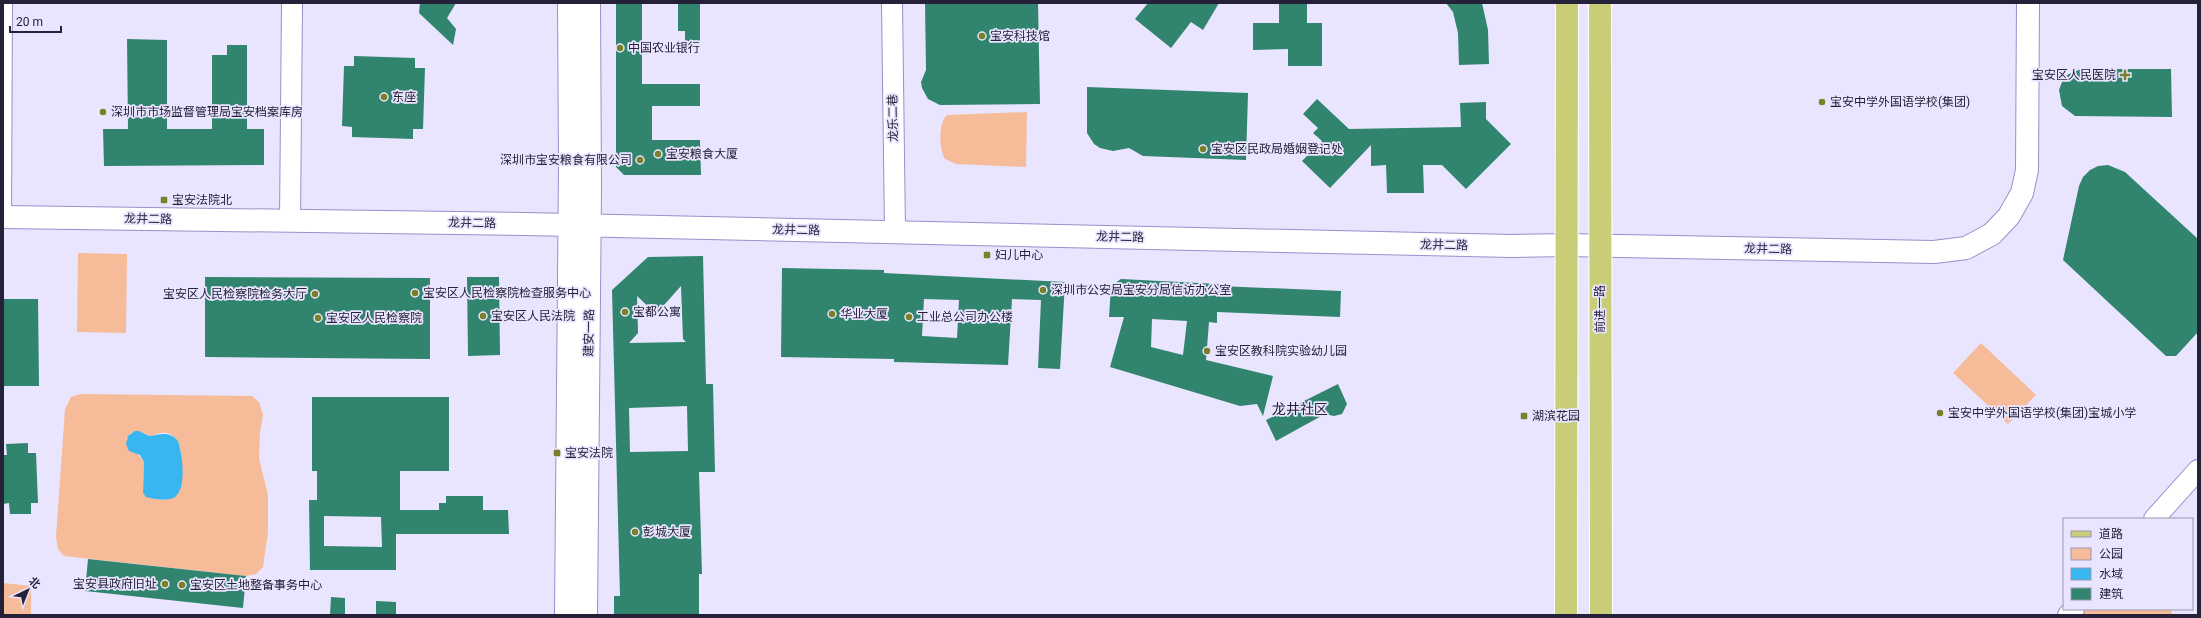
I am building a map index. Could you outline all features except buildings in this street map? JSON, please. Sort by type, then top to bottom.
[{"type":"main road","points":[[1566,615],[1567,3]]},
{"type":"main road","name":"前进一路","points":[[1600,3],[1601,615]]},
{"type":"street","points":[[290,220],[292,3]]},
{"type":"street","name":"建安一路","points":[[570,3],[580,225],[586,615]]},
{"type":"street","name":"建安一路","points":[[566,615],[589,3]]},
{"type":"street","name":"龙乐二巷","points":[[892,3],[895,232]]},
{"type":"street","name":"龙井二路","points":[[5,217],[580,225],[1511,246],[1566,245],[1934,252],[1966,248],[1992,234],[2009,216],[2022,193],[2027,170],[2028,3]]},
{"type":"street","points":[[2155,518],[2198,470]]},
{"type":"lane","points":[[5,217],[7,3]]},
{"type":"green space","points":[[1027,112],[1026,167],[956,164],[945,159],[940,136],[942,124],[947,115]]},
{"type":"green space","points":[[78,253],[127,254],[126,333],[77,332]]},
{"type":"green space","points":[[1981,343],[2036,395],[2008,424],[1953,373]]},
{"type":"green space","points":[[81,394],[252,396],[259,402],[263,415],[260,432],[259,458],[268,495],[268,532],[263,567],[256,574],[246,576],[64,556],[58,549],[56,537],[65,409],[71,397]],"holes":[[[139,431],[149,436],[167,433],[174,437],[179,444],[181,452],[181,471],[176,496],[172,498],[164,500],[151,497],[143,493],[144,462],[126,439],[131,433]]]},
{"type":"green space","points":[[3,583],[31,586],[31,615],[3,615]]},
{"type":"green space","points":[[2080,610],[2171,610],[2172,615],[2076,615]]},
{"type":"water","points":[[135,431],[139,431],[149,436],[168,434],[178,441],[181,453],[183,477],[182,485],[174,498],[162,500],[153,499],[146,497],[143,493],[144,462],[140,455],[129,451],[126,444],[128,436]]},
{"type":"place","name":"宝安科技馆","points":[[982,36]]},
{"type":"place","name":"中国农业银行","points":[[620,48]]},
{"type":"place","name":"宝安区人民医院","points":[[2125,75]]},
{"type":"place","name":"东座","points":[[384,97]]},
{"type":"place","name":"宝安中学外国语学校(集团)","points":[[1822,102]]},
{"type":"place","name":"深圳市市场监督管理局宝安档案库房","points":[[103,112]]},
{"type":"place","name":"宝安区民政局婚姻登记处","points":[[1203,149]]},
{"type":"place","name":"宝安粮食大厦","points":[[658,154]]},
{"type":"place","name":"深圳市宝安粮食有限公司","points":[[640,160]]},
{"type":"place","name":"宝安法院北","points":[[164,200]]},
{"type":"place","name":"妇儿中心","points":[[987,255]]},
{"type":"place","name":"深圳市公安局宝安分局信访办公室","points":[[1043,290]]},
{"type":"place","name":"宝安区人民检察院检查服务中心","points":[[415,293]]},
{"type":"place","name":"宝安区人民检察院检务大厅","points":[[315,294]]},
{"type":"place","name":"宝都公寓","points":[[625,312]]},
{"type":"place","name":"华业大厦","points":[[832,314]]},
{"type":"place","name":"宝安区人民法院","points":[[483,316]]},
{"type":"place","name":"工业总公司办公楼","points":[[909,317]]},
{"type":"place","name":"宝安区人民检察院","points":[[318,318]]},
{"type":"place","name":"宝安区教科院实验幼儿园","points":[[1207,351]]},
{"type":"place","name":"宝安中学外国语学校(集团)宝城小学","points":[[1940,413]]},
{"type":"place","name":"湖滨花园","points":[[1524,416]]},
{"type":"place","name":"宝安法院","points":[[557,453]]},
{"type":"place","name":"彭城大厦","points":[[635,532]]},
{"type":"place","name":"宝安县政府旧址","points":[[165,584]]},
{"type":"place","name":"宝安区土地整备事务中心","points":[[182,585]]},
{"type":"district","name":"龙井社区","points":[[1300,409]]}]
